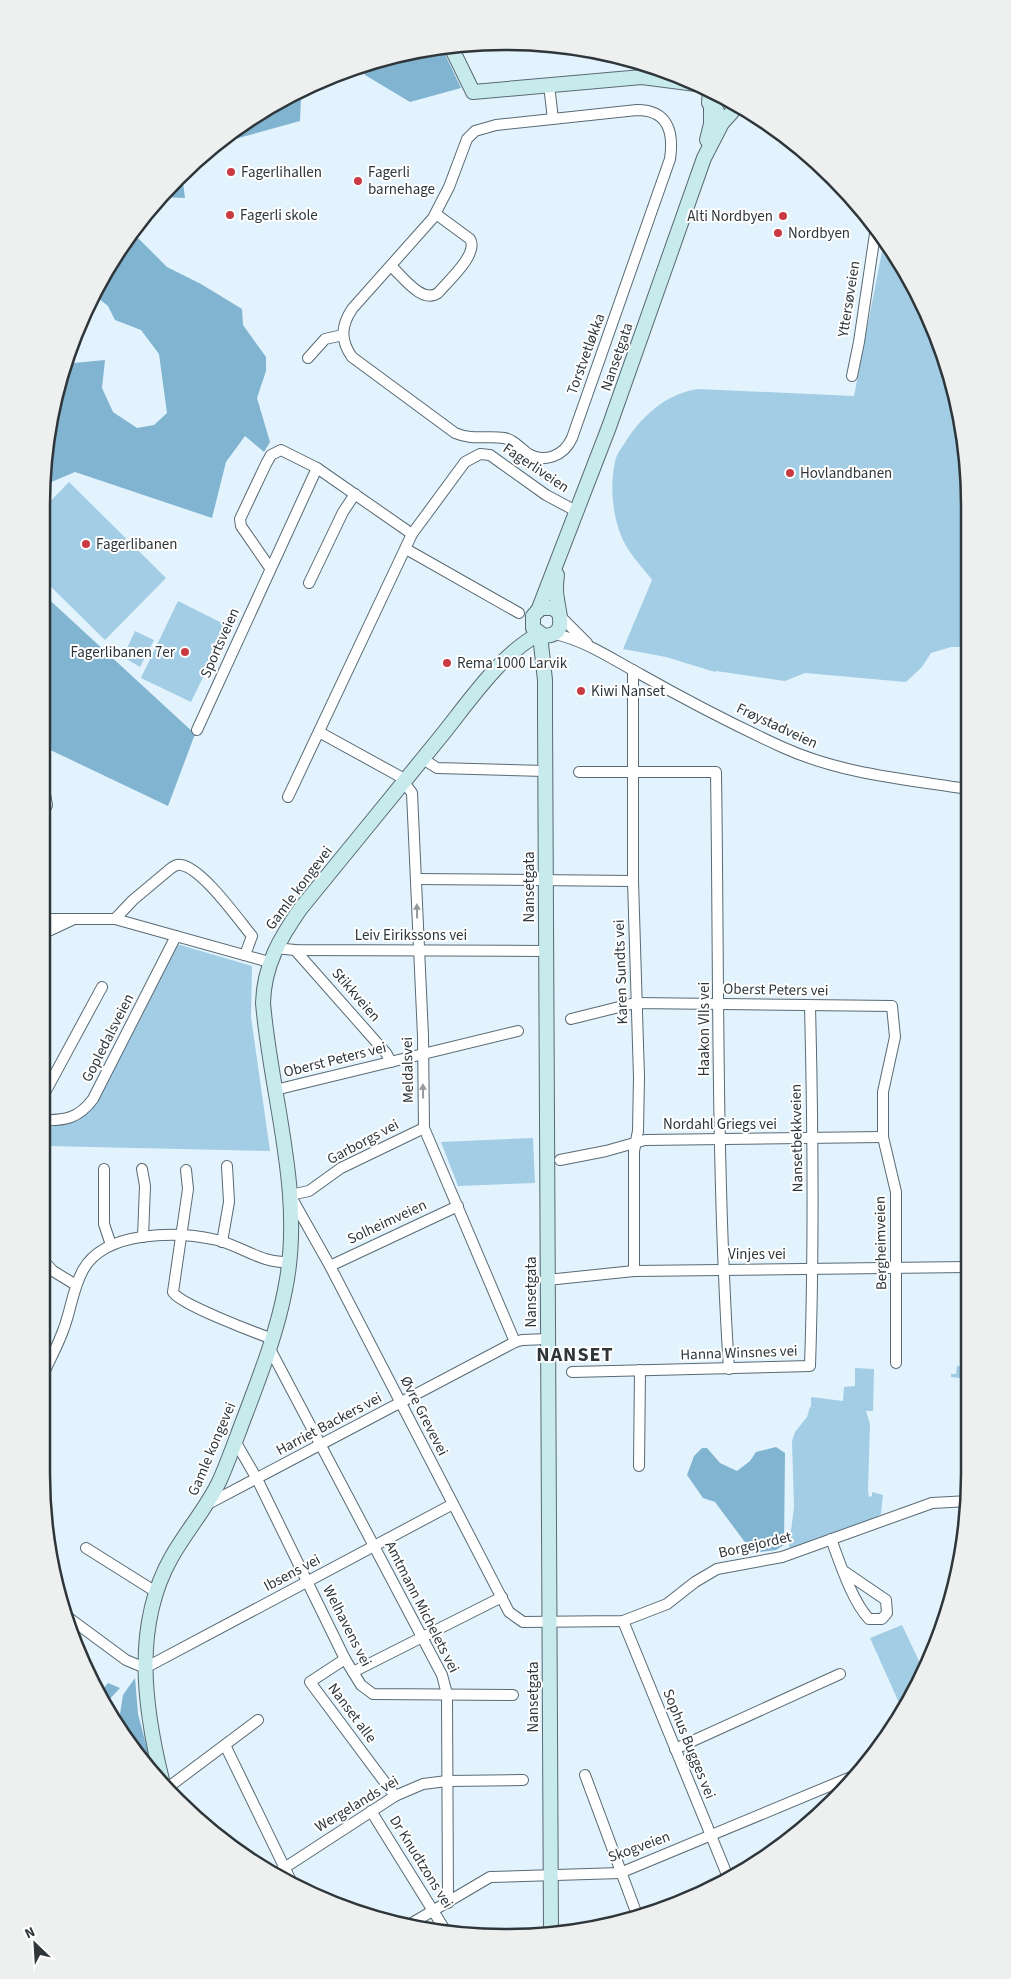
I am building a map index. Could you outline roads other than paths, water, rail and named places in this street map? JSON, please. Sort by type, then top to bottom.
[{"type":"main road","points":[[454,53],[473,92],[642,77],[665,79]]},
{"type":"main road","points":[[710,99],[720,112],[732,110]]},
{"type":"main road","name":"Nansetgata","points":[[704,158],[711,124],[710,99]]},
{"type":"main road","name":"Nansetgata","points":[[535,615],[557,565],[609,427],[704,158],[718,130],[734,112]]},
{"type":"main road","name":"Nansetgata","points":[[557,565],[556,594],[560,615]]},
{"type":"main road","points":[[547,607],[560,615],[560,628],[554,634],[539,634],[533,628],[535,615],[547,607]]},
{"type":"main road","name":"Gamle kongevei","points":[[507,657],[510,649],[535,615]]},
{"type":"main road","name":"Nansetgata","points":[[539,634],[545,680],[551,1926]]},
{"type":"main road","name":"Gamle kongevei","points":[[160,1770],[148,1712],[145,1668],[148,1631],[156,1592],[172,1556],[206,1505],[219,1481],[271,1344],[282,1303],[289,1262],[290,1196],[263,1003],[264,984],[269,962],[301,908],[404,781],[507,657],[521,644],[539,634]]},
{"type":"main road","name":"Nansetgata","points":[[545,680],[554,634]]},
{"type":"street","points":[[550,84],[553,119]]},
{"type":"street","name":"Torstvetløkka","points":[[646,110],[659,116],[665,122],[672,135],[672,144],[666,177],[572,438],[564,450],[550,457],[540,458],[528,454],[516,443],[504,438],[474,439],[455,433],[352,357],[346,348],[343,335],[345,321],[351,311],[392,267],[436,214],[450,187],[463,147],[471,134],[482,128],[553,119],[646,110]]},
{"type":"street","points":[[392,267],[422,295],[430,296],[438,293],[471,254],[473,244],[470,240],[436,214]]},
{"type":"street","name":"Yttersøveien","points":[[852,376],[874,238]]},
{"type":"street","points":[[308,358],[325,339],[343,335]]},
{"type":"street","points":[[270,568],[241,526],[240,519],[266,464],[271,456],[281,450],[317,468],[412,534]]},
{"type":"street","name":"Fagerliveien","points":[[288,797],[412,534],[465,462],[480,454],[497,458],[546,495],[576,511]]},
{"type":"street","name":"Sportsveien","points":[[197,730],[317,468]]},
{"type":"street","points":[[309,583],[343,512],[355,494]]},
{"type":"street","points":[[406,549],[519,613]]},
{"type":"street","name":"Frøystadveien","points":[[560,615],[589,645]]},
{"type":"street","name":"Frøystadveien","points":[[554,634],[589,645],[774,743],[821,764],[846,770],[961,788]]},
{"type":"street","name":"Karen Sundts vei","points":[[633,670],[633,881],[635,1003],[638,1013],[639,1077],[634,1271]]},
{"type":"street","points":[[319,732],[404,781]]},
{"type":"street","points":[[423,759],[437,768],[545,771]]},
{"type":"street","points":[[579,772],[633,771]]},
{"type":"street","name":"Haakon VIIs vei","points":[[633,771],[716,772],[719,1138],[722,1269],[729,1368]]},
{"type":"street","name":"Meldalsvei","points":[[404,781],[412,793],[423,1054],[424,1128],[515,1342]]},
{"type":"street","points":[[115,919],[132,900],[170,869],[176,865],[182,865],[200,876],[252,936],[245,955]]},
{"type":"street","points":[[416,879],[633,881]]},
{"type":"street","points":[[50,930],[77,918]]},
{"type":"street","points":[[50,919],[115,919],[269,962]]},
{"type":"street","name":"Gopledalsveien","points":[[50,1120],[74,1118],[93,1099],[176,936]]},
{"type":"street","name":"Leiv Eirikssons vei","points":[[276,948],[295,950],[546,951]]},
{"type":"street","name":"Stikkveien","points":[[295,950],[386,1053],[391,1062]]},
{"type":"street","points":[[50,1083],[102,987]]},
{"type":"street","name":"Oberst Peters vei","points":[[571,1019],[635,1003],[892,1006]]},
{"type":"street","name":"Nansetbekkveien","points":[[810,1006],[813,1269]]},
{"type":"street","name":"Bergheimveien","points":[[892,1006],[895,1036],[883,1092],[882,1136],[896,1192],[896,1363]]},
{"type":"street","name":"Oberst Peters vei","points":[[275,1090],[518,1031]]},
{"type":"street","name":"Garborgs vei","points":[[290,1196],[308,1191],[341,1168],[424,1128]]},
{"type":"street","name":"Nordahl Griegs vei","points":[[560,1160],[606,1151],[636,1142],[719,1138],[813,1139],[882,1136]]},
{"type":"street","points":[[222,1242],[228,1202],[227,1166]]},
{"type":"street","points":[[104,1169],[104,1224],[111,1245]]},
{"type":"street","points":[[142,1169],[144,1186],[143,1237]]},
{"type":"street","points":[[186,1170],[188,1189],[173,1292],[175,1297],[271,1344]]},
{"type":"street","name":"Øvre Grevevei","points":[[290,1196],[330,1266],[502,1597],[516,1619],[522,1622],[549,1623]]},
{"type":"street","name":"Solheimveien","points":[[330,1266],[458,1206]]},
{"type":"street","points":[[50,1361],[63,1333],[76,1285],[83,1270],[95,1254],[111,1245],[143,1237],[182,1236],[222,1242],[265,1259],[289,1262]]},
{"type":"street","points":[[50,1267],[76,1285]]},
{"type":"street","name":"Vinjes vei","points":[[547,1280],[634,1271],[961,1267]]},
{"type":"street","name":"Hanna Winsnes vei","points":[[572,1372],[810,1366],[813,1269]]},
{"type":"street","name":"Harriet Backers vei","points":[[206,1505],[515,1342],[548,1339]]},
{"type":"street","name":"Amtmann Michelets vei","points":[[271,1344],[320,1445],[442,1675],[447,1694],[448,1903]]},
{"type":"street","points":[[638,1466],[640,1370]]},
{"type":"street","name":"Welhavens vei","points":[[235,1441],[257,1479],[345,1659],[361,1685],[373,1694],[513,1695]]},
{"type":"street","name":"Borgejordet","points":[[549,1623],[623,1621],[667,1604],[704,1575],[717,1569],[782,1557],[932,1503],[960,1501]]},
{"type":"street","name":"Ibsens vei","points":[[145,1668],[453,1504]]},
{"type":"street","points":[[831,1539],[845,1572],[862,1612],[870,1619],[882,1620],[887,1613],[886,1600],[845,1572]]},
{"type":"street","points":[[86,1548],[156,1592]]},
{"type":"street","points":[[353,1672],[502,1597]]},
{"type":"street","name":"Sophus Bugges vei","points":[[623,1621],[726,1872]]},
{"type":"street","points":[[75,1622],[126,1660],[145,1668]]},
{"type":"street","name":"Nanset alle","points":[[345,1659],[310,1682],[395,1796]]},
{"type":"street","points":[[675,1749],[840,1674]]},
{"type":"street","points":[[172,1784],[258,1720]]},
{"type":"street","points":[[224,1745],[288,1873]]},
{"type":"street","points":[[585,1775],[635,1910]]},
{"type":"street","name":"Wergelands vei","points":[[281,1870],[395,1796],[423,1784],[447,1781],[523,1780]]},
{"type":"street","name":"Skogveien","points":[[418,1920],[490,1877],[620,1873],[842,1781]]},
{"type":"street","name":"Dr Knudtzons vei","points":[[371,1811],[441,1924]]},
{"type":"place","name":"Fagerlihallen","points":[[231,172]]},
{"type":"place","name":"Fagerli barnehage","points":[[358,181]]},
{"type":"place","name":"Fagerli skole","points":[[230,215]]},
{"type":"place","name":"Alti Nordbyen","points":[[783,216]]},
{"type":"place","name":"Nordbyen","points":[[778,233]]},
{"type":"place","name":"Hovlandbanen","points":[[790,473]]},
{"type":"place","name":"Fagerlibanen","points":[[86,544]]},
{"type":"place","name":"Fagerlibanen 7er","points":[[185,652]]},
{"type":"place","name":"Rema 1000 Larvik","points":[[447,663]]},
{"type":"place","name":"Kiwi Nanset","points":[[581,691]]},
{"type":"district","name":"NANSET","points":[[575,1355]]}]
